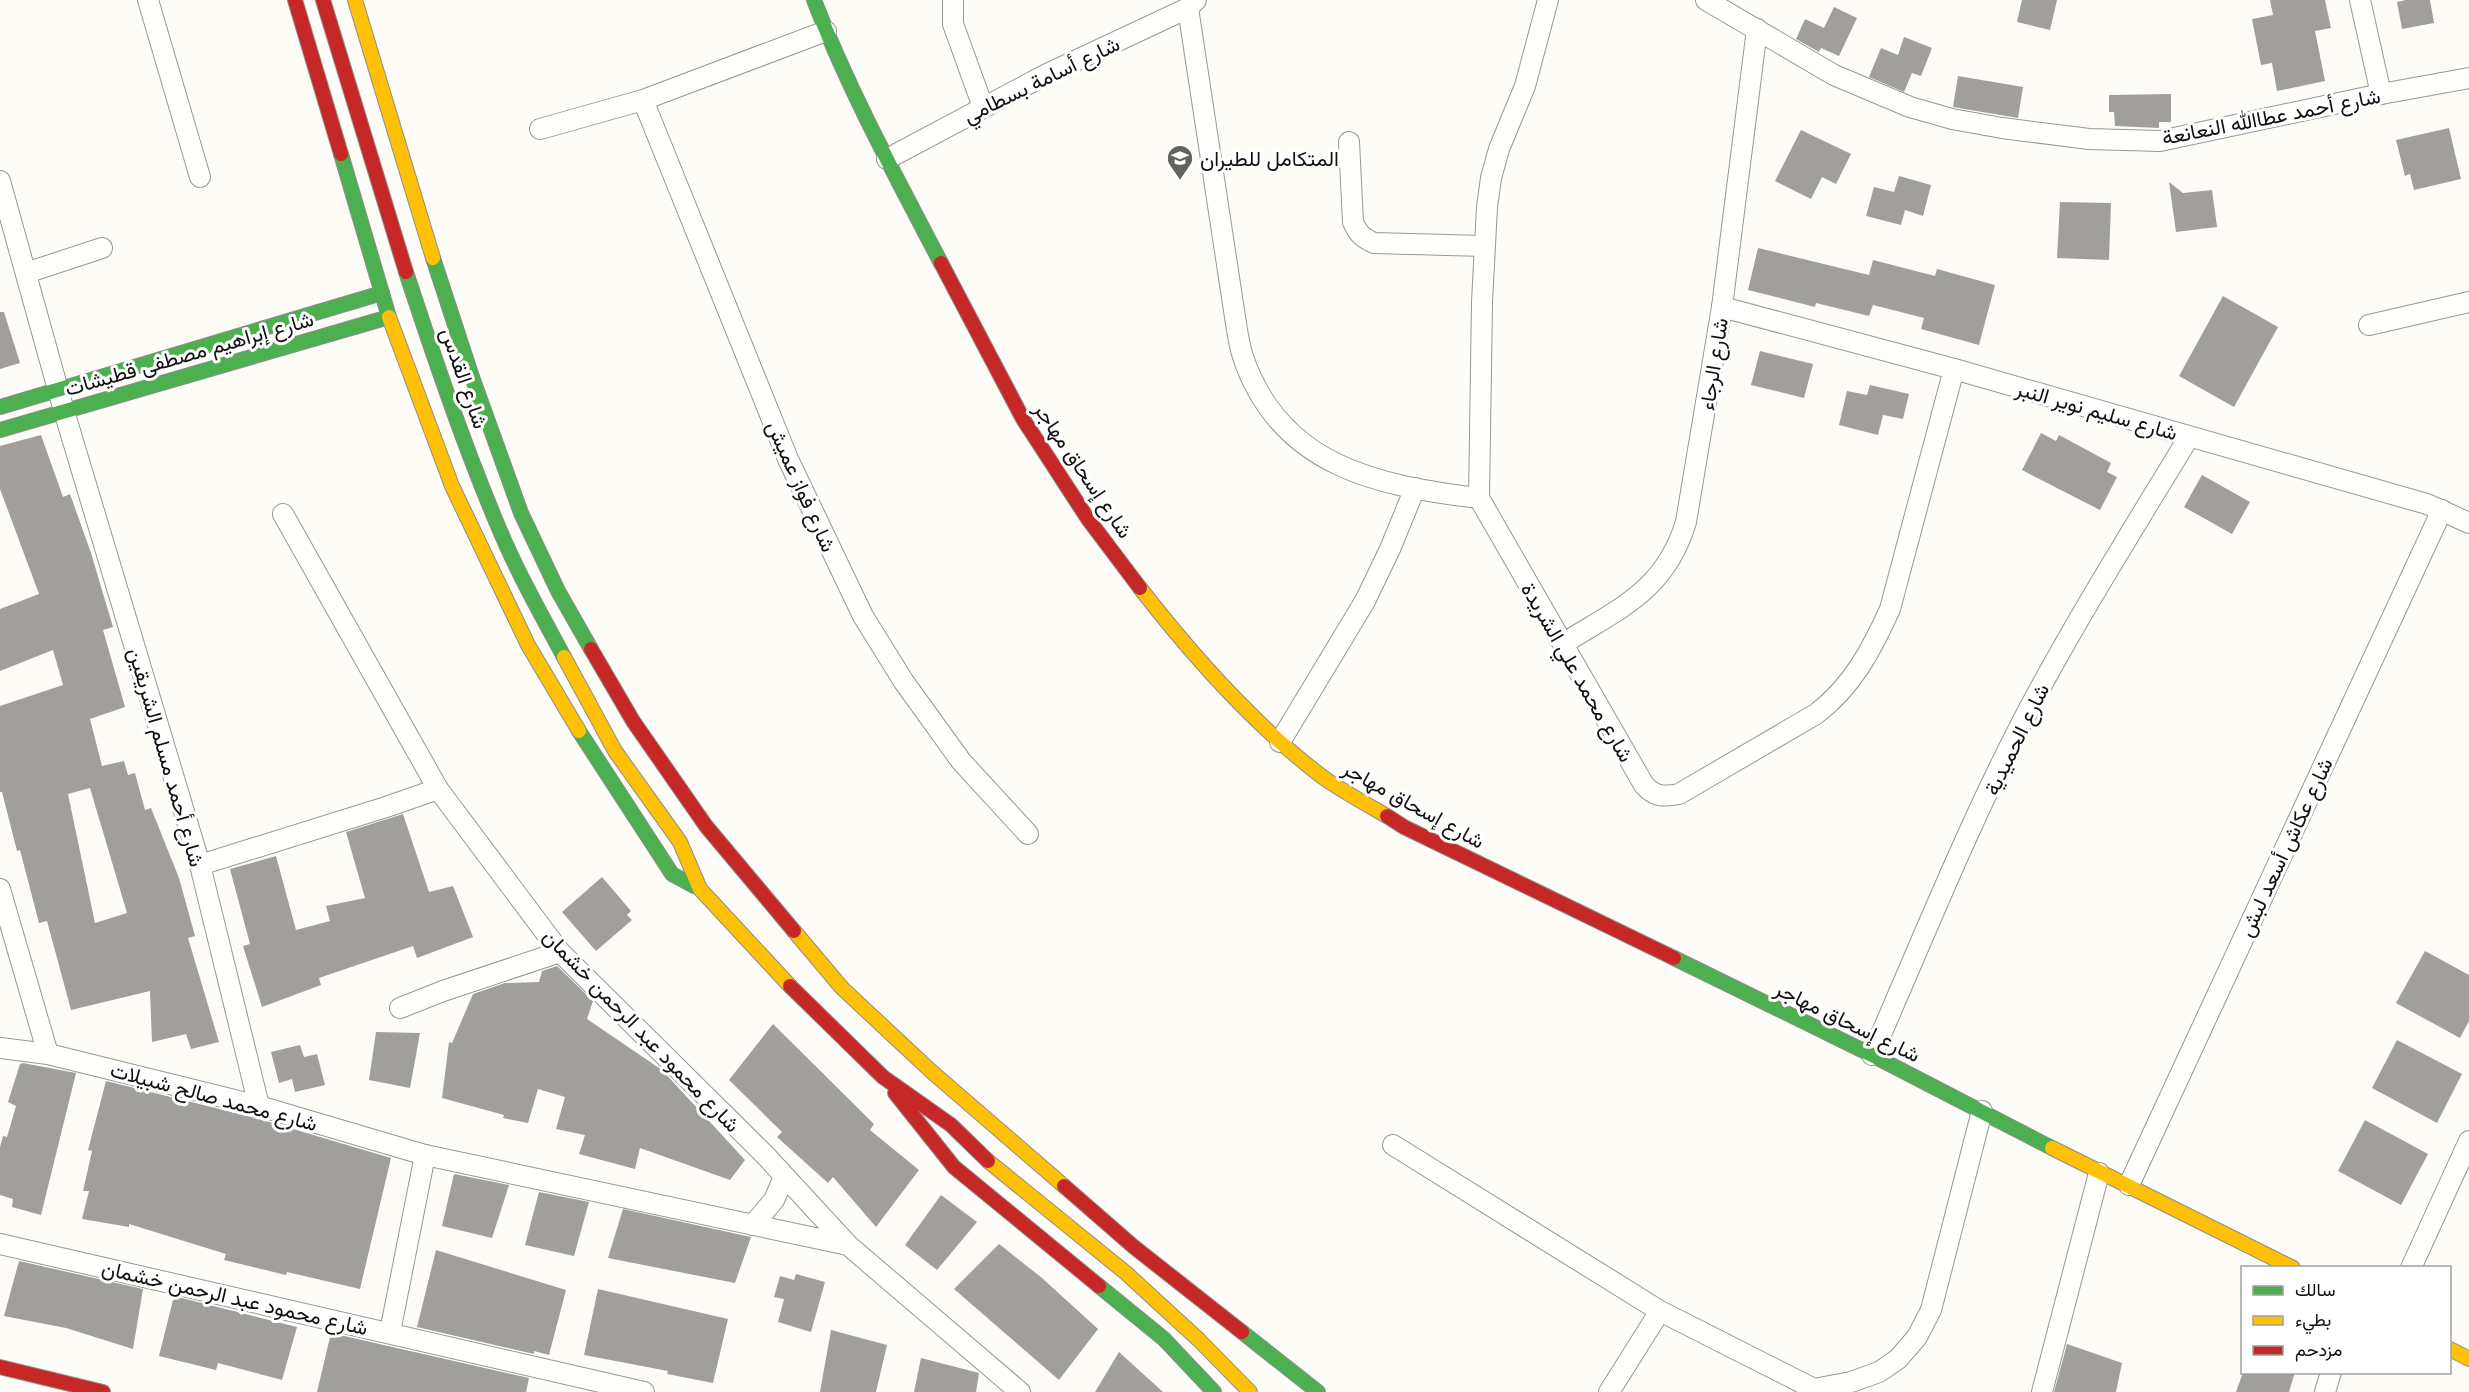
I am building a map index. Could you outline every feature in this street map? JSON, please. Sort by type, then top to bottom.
[{"type":"main road","points":[[295,0],[389,318],[452,486],[528,645],[599,765],[672,874],[700,889],[804,1001],[883,1077],[954,1167],[1164,1339],[1214,1392]]},
{"type":"main road","name":"شارع القدس","points":[[323,0],[400,252],[468,452],[498,526],[525,585],[615,751],[680,842],[700,889]]},
{"type":"main road","name":"شارع القدس","points":[[355,0],[422,225],[472,376],[521,513],[558,591],[633,721],[706,826],[842,988],[932,1072],[1134,1247],[1318,1392]]},
{"type":"main road","name":"شارع إسحاق مهاجر","points":[[814,0],[826,31],[886,159],[1023,419],[1088,519],[1153,604],[1217,678],[1280,742],[1326,779],[1404,827],[1872,1055],[2099,1173],[2129,1185],[2289,1266]]},
{"type":"main road","name":"شارع إبراهيم مصطفى قطيشات","points":[[0,407],[382,293]]},
{"type":"main road","name":"شارع إبراهيم مصطفى قطيشات","points":[[0,430],[389,318]]},
{"type":"main road","points":[[883,1077],[951,1125],[984,1157],[1126,1273],[1199,1340],[1250,1392]]},
{"type":"main road","points":[[2451,1350],[2469,1359]]},
{"type":"main road","points":[[0,1367],[103,1392]]},
{"type":"street","points":[[148,0],[200,177]]},
{"type":"street","points":[[953,0],[953,24],[983,107]]},
{"type":"street","points":[[1192,4],[1234,317],[1243,357],[1260,396],[1283,427],[1313,452],[1361,474],[1415,488],[1479,498],[1484,246],[1491,178],[1499,149],[1525,86],[1548,0]]},
{"type":"street","name":"شارع أحمد عطاالله النعانعة","points":[[1706,0],[1833,75],[1910,107],[1952,119],[2002,128],[2089,139],[2160,141],[2381,94],[2469,78]]},
{"type":"street","points":[[2360,0],[2381,94]]},
{"type":"street","name":"شارع أسامة بسطامي","points":[[886,159],[983,107],[1192,4]]},
{"type":"street","name":"شارع الرجاء","points":[[1564,643],[1648,590],[1680,544],[1686,522],[1722,308],[1757,29]]},
{"type":"street","points":[[540,129],[643,100],[826,31]]},
{"type":"street","name":"شارع فواز عميش","points":[[643,100],[788,459],[863,616],[904,682],[961,760],[1028,834]]},
{"type":"street","points":[[1349,142],[1353,222],[1357,232],[1364,239],[1374,243],[1484,246]]},
{"type":"street","name":"شارع أحمد مسلم الشريقين","points":[[0,181],[64,411],[200,865],[259,1106]]},
{"type":"street","points":[[26,273],[102,248]]},
{"type":"street","points":[[2369,325],[2469,302]]},
{"type":"street","name":"شارع سليم نوير النبر","points":[[1722,308],[1954,369],[2442,510],[2469,524]]},
{"type":"street","name":"شارع محمد علي الشريدة","points":[[1479,498],[1644,786],[1659,796],[1679,794],[1816,714],[1834,701],[1857,673],[1890,609],[1954,369]]},
{"type":"street","name":"شارع الحميدية","points":[[1872,1055],[1974,825],[2028,710],[2073,627],[2189,437]]},
{"type":"street","points":[[1280,742],[1365,601],[1390,549],[1415,488]]},
{"type":"street","name":"شارع عكاش أسعد لبش","points":[[2129,1185],[2442,510]]},
{"type":"street","name":"شارع محمود عبد الرحمن خشمان","points":[[283,513],[438,789],[560,952],[784,1177],[848,1245],[1020,1392]]},
{"type":"street","points":[[200,865],[438,789]]},
{"type":"street","points":[[0,889],[48,1054]]},
{"type":"street","points":[[400,1008],[443,991],[560,952]]},
{"type":"street","name":"شارع محمد صالح شبيلات","points":[[0,1051],[48,1054],[259,1106],[425,1155],[848,1245]]},
{"type":"street","points":[[1393,1144],[1660,1311],[1814,1391],[1879,1372],[1898,1359],[1917,1337],[1931,1310],[1982,1111]]},
{"type":"street","points":[[2412,1266],[2469,1141]]},
{"type":"street","points":[[390,1332],[425,1155]]},
{"type":"street","points":[[2042,1392],[2099,1173]]},
{"type":"street","points":[[753,1225],[774,1200],[784,1177]]},
{"type":"street","name":"شارع محمود عبد الرحمن خشمان","points":[[0,1244],[644,1392]]},
{"type":"street","points":[[1609,1392],[1660,1311]]},
{"type":"street","points":[[2325,1392],[2330,1374]]},
{"type":"building","points":[[2022,0],[2057,0],[2050,30],[2017,22]]},
{"type":"building","points":[[2270,0],[2325,0],[2331,28],[2315,31],[2325,81],[2277,91],[2272,63],[2261,65],[2252,19],[2273,15]]},
{"type":"building","points":[[2430,0],[2434,23],[2402,29],[2397,2]]},
{"type":"building","points":[[1834,7],[1857,18],[1839,56],[1821,48],[1819,52],[1796,39],[1805,19],[1824,28]]},
{"type":"building","points":[[1904,37],[1932,48],[1921,76],[1912,73],[1904,92],[1869,77],[1881,48],[1898,55]]},
{"type":"building","points":[[1958,76],[2023,87],[2018,118],[1953,107]]},
{"type":"building","points":[[2171,94],[2171,122],[2159,122],[2159,128],[2115,126],[2114,112],[2109,112],[2109,95]]},
{"type":"building","points":[[2449,128],[2461,179],[2414,190],[2410,174],[2405,176],[2396,140]]},
{"type":"building","points":[[1801,130],[1851,154],[1836,184],[1822,177],[1811,199],[1775,181]]},
{"type":"building","points":[[1899,176],[1931,185],[1923,216],[1905,210],[1901,225],[1866,216],[1874,187],[1894,192]]},
{"type":"building","points":[[2169,182],[2183,193],[2212,190],[2217,227],[2176,232]]},
{"type":"building","points":[[2060,202],[2111,203],[2109,260],[2057,258]]},
{"type":"building","points":[[1758,248],[1869,275],[1873,260],[1935,276],[1937,269],[1995,285],[1979,345],[1921,329],[1924,318],[1873,305],[1869,316],[1816,303],[1815,307],[1748,290]]},
{"type":"building","points":[[2223,296],[2278,327],[2234,407],[2179,376]]},
{"type":"building","points":[[0,312],[4,312],[20,363],[0,369]]},
{"type":"building","points":[[1760,351],[1813,364],[1804,398],[1751,385]]},
{"type":"building","points":[[1870,385],[1909,394],[1903,419],[1883,415],[1878,435],[1839,425],[1847,391],[1867,395]]},
{"type":"building","points":[[2041,433],[2056,441],[2059,435],[2111,463],[2107,472],[2117,477],[2100,510],[2022,470]]},
{"type":"building","points":[[41,435],[63,497],[70,494],[91,553],[113,627],[103,630],[125,707],[90,719],[102,766],[124,761],[128,775],[135,773],[145,810],[151,808],[179,878],[195,936],[188,938],[219,1042],[191,1049],[186,1034],[152,1042],[150,991],[71,1010],[47,921],[39,923],[20,850],[17,851],[2,792],[0,792],[0,706],[63,685],[53,650],[0,671],[0,609],[39,594],[0,489],[0,446]],"holes":[[[90,788],[127,913],[95,923],[68,794]]]},
{"type":"building","points":[[2202,475],[2250,502],[2232,534],[2184,507]]},
{"type":"building","points":[[403,814],[429,892],[453,886],[473,937],[417,958],[413,946],[319,978],[321,985],[262,1007],[243,946],[250,944],[230,869],[276,856],[296,930],[330,921],[326,906],[365,898],[346,832]]},
{"type":"building","points":[[602,877],[631,911],[627,915],[632,920],[596,951],[562,912]]},
{"type":"building","points":[[2425,951],[2469,975],[2469,1021],[2460,1038],[2396,1003]]},
{"type":"building","points":[[557,966],[593,1001],[587,1019],[662,1070],[745,1160],[730,1180],[640,1148],[635,1169],[579,1154],[585,1135],[556,1129],[565,1097],[538,1089],[528,1123],[503,1118],[504,1115],[442,1098],[449,1042],[452,1043],[473,994],[505,983],[539,982],[542,971]]},
{"type":"building","points":[[773,1024],[874,1124],[870,1130],[919,1170],[876,1227],[833,1177],[828,1183],[777,1137],[782,1132],[729,1080]]},
{"type":"building","points":[[376,1032],[420,1033],[410,1088],[369,1080]]},
{"type":"building","points":[[2397,1040],[2462,1074],[2437,1123],[2372,1088]]},
{"type":"building","points":[[300,1045],[304,1057],[317,1054],[325,1085],[295,1092],[292,1079],[279,1083],[271,1052]]},
{"type":"building","points":[[20,1064],[76,1073],[41,1215],[12,1207],[13,1199],[0,1195],[0,1147],[3,1136],[7,1137],[16,1106],[8,1102]]},
{"type":"building","points":[[106,1081],[256,1118],[391,1158],[360,1289],[224,1260],[226,1254],[129,1224],[129,1227],[82,1219],[89,1191],[83,1191],[92,1151],[88,1150]]},
{"type":"building","points":[[2365,1120],[2428,1154],[2401,1205],[2338,1171]]},
{"type":"building","points":[[454,1174],[509,1185],[492,1238],[442,1226]]},
{"type":"building","points":[[539,1192],[589,1202],[574,1256],[525,1245]]},
{"type":"building","points":[[941,1195],[977,1222],[937,1270],[905,1245]]},
{"type":"building","points":[[623,1209],[751,1237],[735,1283],[608,1258]]},
{"type":"building","points":[[999,1244],[1042,1278],[1098,1329],[1059,1380],[954,1289]]},
{"type":"building","points":[[436,1250],[566,1290],[549,1355],[534,1351],[534,1354],[417,1327]]},
{"type":"building","points":[[19,1261],[143,1289],[133,1349],[66,1328],[4,1316]]},
{"type":"building","points":[[796,1274],[825,1282],[811,1332],[778,1322],[784,1299],[774,1297],[780,1276],[794,1280]]},
{"type":"building","points":[[598,1289],[728,1319],[713,1383],[667,1374],[668,1371],[584,1355]]},
{"type":"building","points":[[174,1296],[297,1327],[282,1380],[218,1363],[216,1370],[159,1356]]},
{"type":"building","points":[[831,1330],[887,1345],[876,1392],[820,1392]]},
{"type":"building","points":[[331,1333],[529,1378],[526,1392],[317,1392]]},
{"type":"building","points":[[2067,1344],[2122,1363],[2116,1392],[2054,1392]]},
{"type":"building","points":[[1119,1352],[1163,1392],[1095,1392]]},
{"type":"building","points":[[921,1358],[979,1373],[976,1392],[914,1392]]},
{"type":"building","points":[[2242,1374],[2294,1374],[2289,1392],[2236,1392]]},
{"type":"traffic: fast","points":[[814,0],[858,101],[941,263]]},
{"type":"traffic: fast","points":[[0,430],[389,317],[341,154]]},
{"type":"traffic: fast","points":[[433,258],[472,377],[521,513],[558,591],[591,649]]},
{"type":"traffic: fast","points":[[406,272],[449,400],[485,495],[513,560],[564,657]]},
{"type":"traffic: fast","points":[[0,407],[382,293]]},
{"type":"traffic: fast","points":[[579,731],[672,874],[694,886]]},
{"type":"traffic: fast","points":[[1674,958],[1872,1055],[2052,1148]]},
{"type":"traffic: fast","points":[[1099,1286],[1164,1339],[1214,1392]]},
{"type":"traffic: fast","points":[[1242,1332],[1318,1392]]},
{"type":"traffic: slow","points":[[355,0],[433,258]]},
{"type":"traffic: slow","points":[[389,317],[452,486],[528,645],[579,731]]},
{"type":"traffic: slow","points":[[1140,588],[1203,664],[1274,736],[1324,778],[1387,816]]},
{"type":"traffic: slow","points":[[564,657],[615,751],[680,842],[700,889],[790,986]]},
{"type":"traffic: slow","points":[[794,931],[842,988],[932,1072],[1064,1186]]},
{"type":"traffic: slow","points":[[2052,1148],[2289,1266]]},
{"type":"traffic: slow","points":[[988,1161],[1126,1273],[1199,1340],[1250,1392]]},
{"type":"traffic: slow","points":[[2451,1350],[2469,1359]]},
{"type":"traffic: jam","points":[[295,0],[341,154]]},
{"type":"traffic: jam","points":[[323,0],[406,272]]},
{"type":"traffic: jam","points":[[941,263],[1023,419],[1088,519],[1140,588]]},
{"type":"traffic: jam","points":[[591,649],[633,721],[706,826],[794,931]]},
{"type":"traffic: jam","points":[[1387,816],[1404,827],[1674,958]]},
{"type":"traffic: jam","points":[[790,986],[883,1077],[951,1125],[988,1161]]},
{"type":"traffic: jam","points":[[895,1093],[954,1167],[1099,1286]]},
{"type":"traffic: jam","points":[[1064,1186],[1134,1247],[1242,1332]]},
{"type":"traffic: jam","points":[[0,1367],[103,1392]]},
{"type":"place","name":"المتكامل للطيران","points":[[1180,181]]}]
